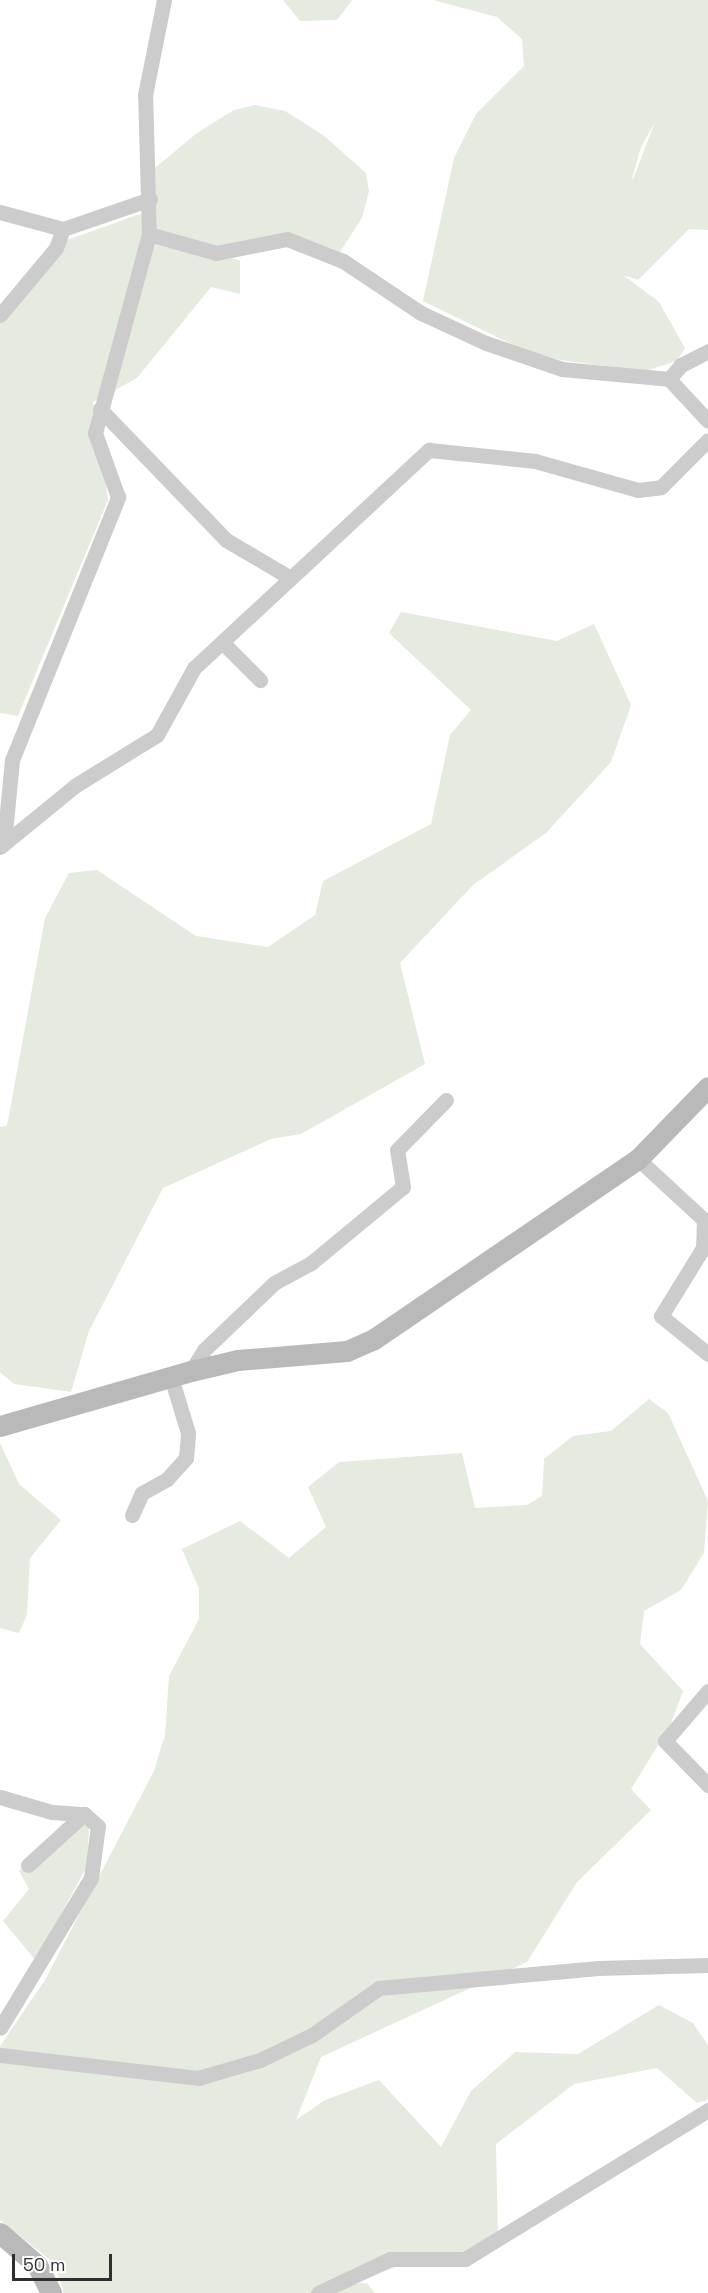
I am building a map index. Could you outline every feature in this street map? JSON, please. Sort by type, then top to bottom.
[{"type":"street","points":[[2,845],[12,760],[118,497],[95,433],[149,234],[150,199],[145,95],[164,0]]},
{"type":"street","points":[[0,212],[63,229],[150,199]]},
{"type":"street","points":[[1,314],[56,248],[63,229]]},
{"type":"street","points":[[149,234],[216,253],[287,239],[343,261],[420,313],[486,344],[562,369],[669,379],[708,420]]},
{"type":"street","points":[[669,379],[681,365],[708,351]]},
{"type":"street","points":[[100,409],[226,540],[288,577]]},
{"type":"street","points":[[2,845],[76,785],[158,735],[181,685],[288,577],[343,535],[429,450],[535,461],[638,490],[661,486],[708,440]]},
{"type":"street","points":[[222,642],[261,680]]},
{"type":"street","points":[[0,1426],[238,1360],[347,1351],[374,1339],[638,1159],[708,1087]]},
{"type":"street","points":[[181,1374],[274,1283],[310,1263],[403,1187],[397,1150],[446,1100]]},
{"type":"street","points":[[638,1159],[704,1220],[703,1248],[661,1316],[708,1354]]},
{"type":"street","points":[[132,1515],[142,1493],[167,1479],[186,1458],[188,1433],[181,1374]]},
{"type":"street","points":[[708,1691],[665,1741],[708,1785]]},
{"type":"street","points":[[0,1797],[52,1812],[84,1814],[98,1826],[91,1878],[0,2028]]},
{"type":"street","points":[[28,1865],[84,1814]]},
{"type":"street","points":[[0,2055],[198,2078],[260,2060],[312,2035],[379,1989],[598,1968],[708,1965]]},
{"type":"street","points":[[318,2293],[390,2259],[465,2259],[708,2110]]},
{"type":"street","points":[[0,2233],[37,2265],[51,2293]]},
{"type":"shaded area","points":[[283,0],[352,0],[337,20],[300,21]]},
{"type":"shaded area","points":[[433,0],[708,0],[708,230],[689,229],[638,280],[623,275],[659,302],[685,348],[677,361],[645,371],[560,360],[524,350],[423,301],[454,158],[476,114],[524,66],[522,39],[497,17]],"holes":[[[655,122],[633,179],[641,147]]]},
{"type":"shaded area","points":[[255,105],[285,111],[323,135],[366,173],[369,191],[362,218],[340,252],[291,233],[219,247],[157,229],[155,168],[197,133],[234,110]]},
{"type":"shaded area","points":[[143,213],[165,247],[240,260],[240,294],[211,287],[137,378],[93,402],[108,500],[18,716],[0,713],[0,322],[67,240]]},
{"type":"shaded area","points":[[401,612],[557,641],[594,624],[631,705],[611,762],[546,833],[473,885],[400,963],[425,1064],[301,1134],[271,1139],[163,1188],[89,1331],[71,1392],[14,1384],[0,1372],[0,1127],[7,1126],[45,918],[69,873],[97,870],[196,936],[268,947],[315,915],[323,881],[431,824],[450,735],[471,710],[389,633]]},
{"type":"shaded area","points":[[649,1399],[668,1413],[708,1501],[704,1553],[681,1590],[644,1611],[640,1644],[683,1691],[670,1726],[631,1789],[651,1810],[577,1882],[527,1962],[321,2057],[296,2120],[325,2100],[379,2080],[441,2147],[471,2091],[515,2052],[578,2054],[659,2005],[693,2023],[708,2045],[708,2100],[697,2103],[657,2068],[574,2084],[496,2144],[498,2236],[465,2259],[396,2267],[352,2284],[367,2283],[375,2293],[64,2293],[54,2263],[0,2220],[0,2046],[45,1980],[154,1771],[165,1735],[169,1676],[199,1619],[199,1589],[182,1549],[240,1521],[289,1558],[326,1527],[308,1487],[339,1462],[462,1453],[475,1508],[527,1505],[542,1496],[544,1459],[573,1436],[611,1431]]},
{"type":"shaded area","points":[[0,1443],[19,1484],[61,1520],[30,1558],[27,1615],[19,1633],[0,1628]]},
{"type":"shaded area","points":[[70,1823],[89,1826],[87,1866],[36,1961],[3,1921],[29,1889],[19,1871]]}]
